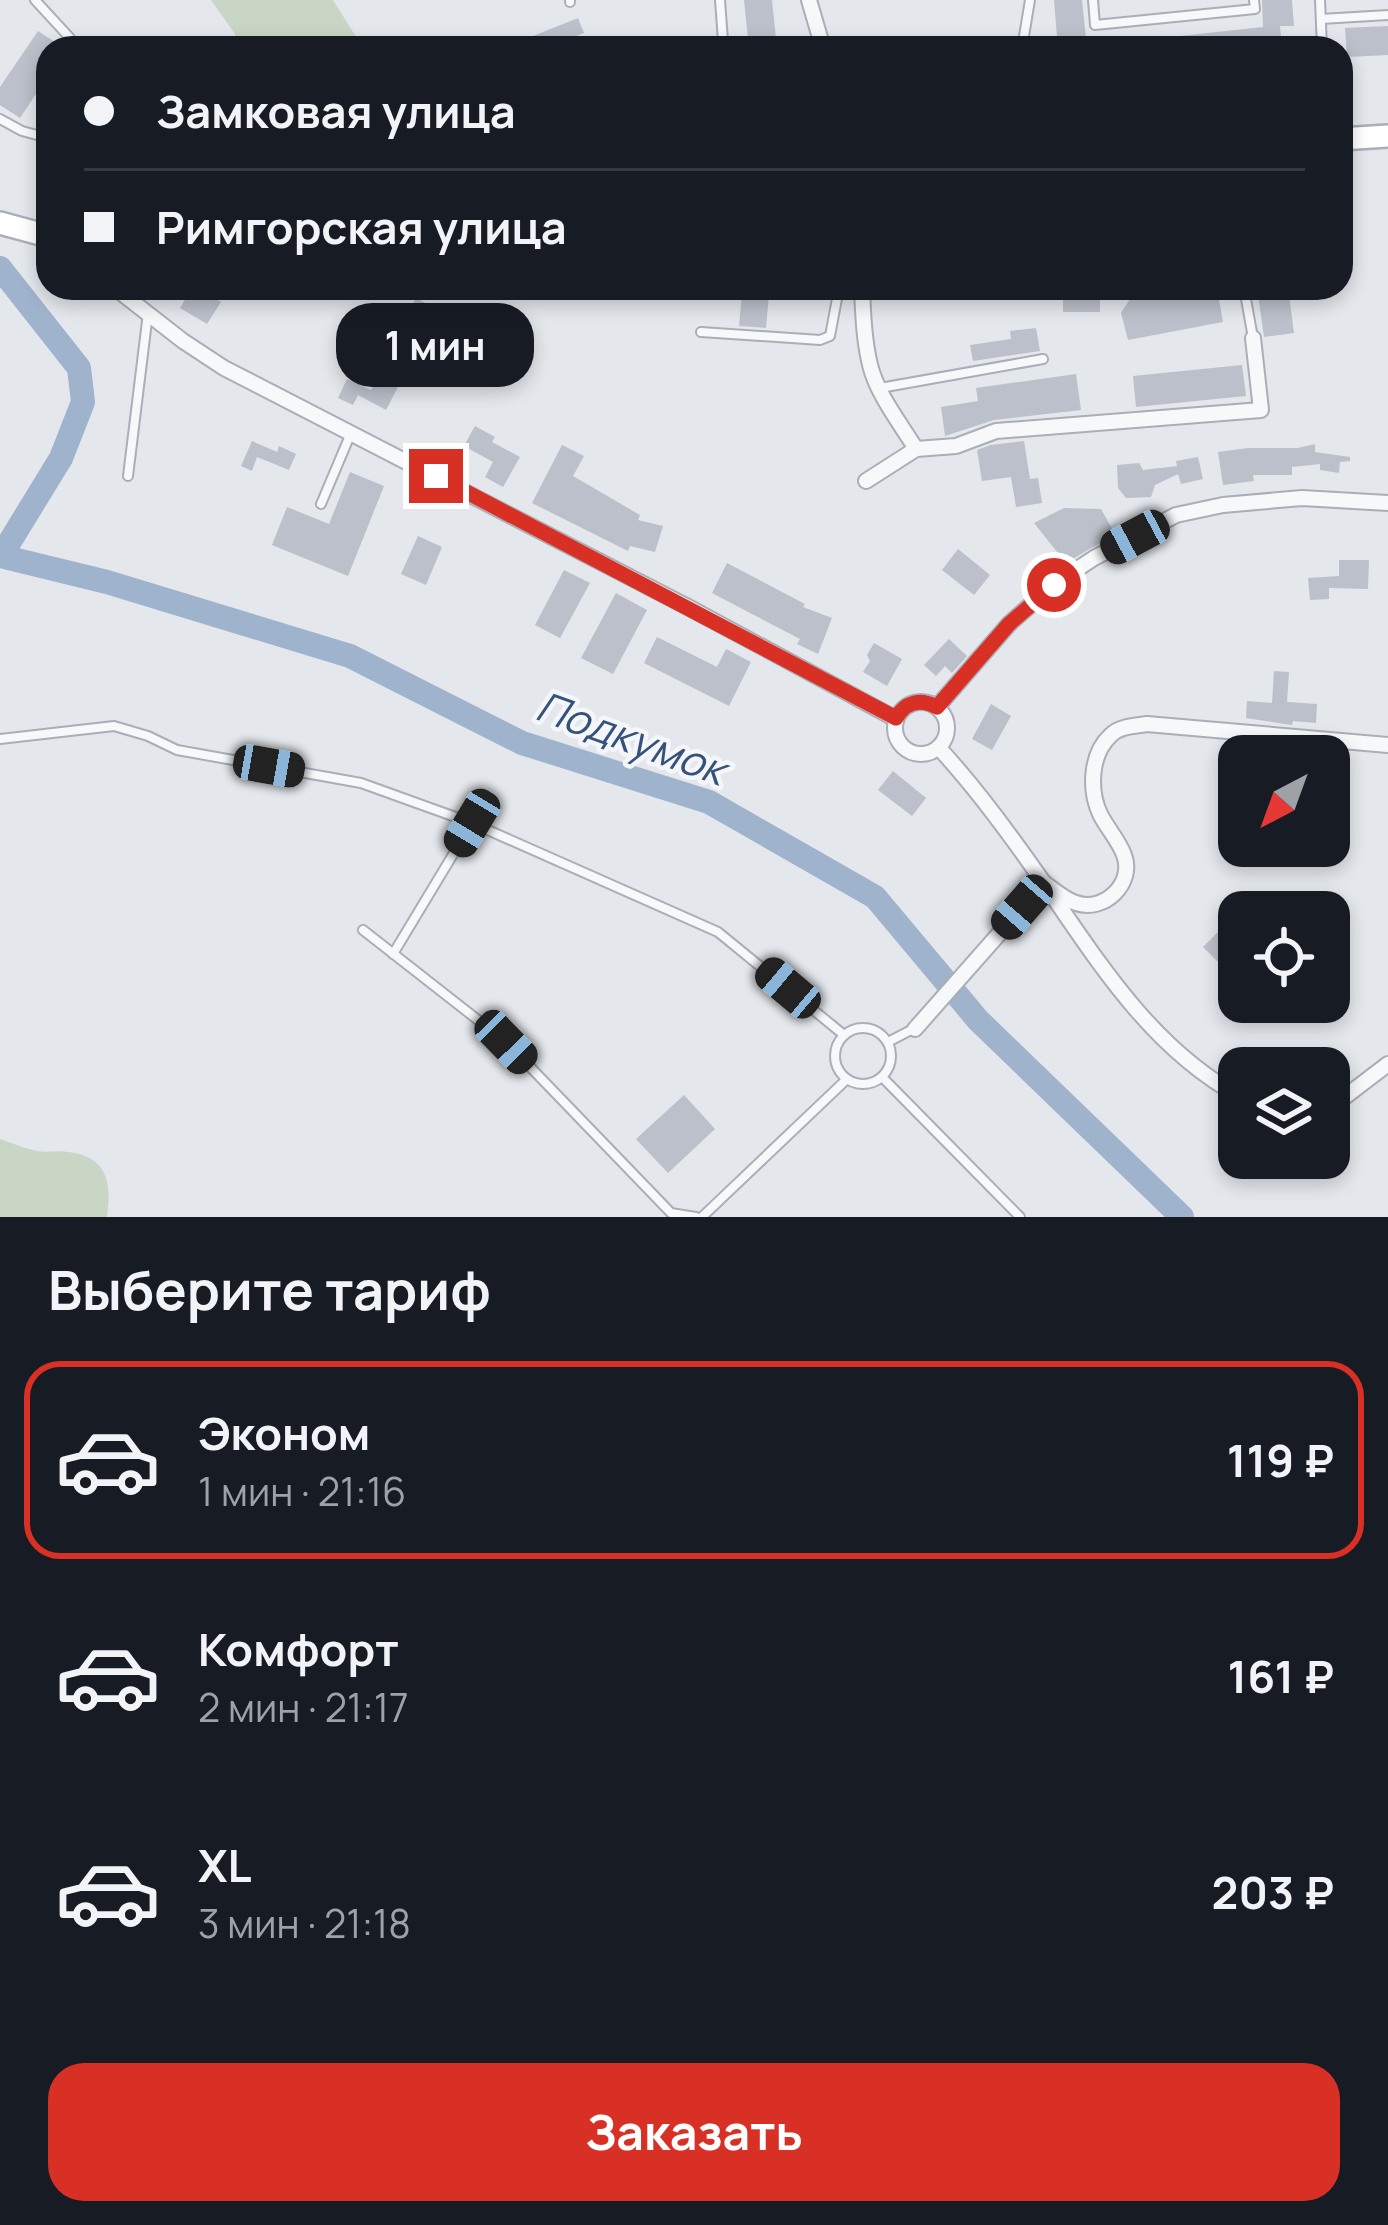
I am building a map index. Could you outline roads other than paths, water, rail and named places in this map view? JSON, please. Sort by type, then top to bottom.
[{"type":"main road","points":[[1353,138],[1388,136]]},
{"type":"main road","points":[[0,223],[36,234]]},
{"type":"street","points":[[808,0],[819,36]]},
{"type":"street","points":[[132,300],[224,368],[896,718]]},
{"type":"street","points":[[144,300],[148,312]]},
{"type":"street","points":[[863,300],[870,368],[916,448]]},
{"type":"street","points":[[866,481],[916,448],[956,446],[997,431],[1261,410],[1253,338]]},
{"type":"street","points":[[937,707],[1009,624],[1054,585],[1176,515],[1223,505],[1302,498],[1388,503]]},
{"type":"street","points":[[914,703],[937,707],[947,727],[939,748],[923,755],[906,750],[896,736],[896,718],[914,703]]},
{"type":"street","points":[[1044,883],[1076,904],[1098,905],[1114,895],[1126,877],[1126,858],[1092,791],[1100,750],[1112,734],[1127,726],[1388,746]]},
{"type":"street","points":[[939,748],[975,788],[1076,933],[1161,1039],[1218,1084]]},
{"type":"street","points":[[915,1029],[1044,883]]},
{"type":"street","points":[[1350,1093],[1388,1064]]},
{"type":"lane","points":[[34,0],[68,36]]},
{"type":"lane","points":[[720,0],[723,36]]},
{"type":"lane","points":[[1024,36],[1030,0]]},
{"type":"lane","points":[[1093,0],[1095,25],[1255,9],[1254,0]]},
{"type":"lane","points":[[1320,0],[1322,36]]},
{"type":"lane","points":[[1321,19],[1388,15]]},
{"type":"lane","points":[[0,119],[36,135]]},
{"type":"lane","points":[[701,332],[820,340],[830,336],[837,300]]},
{"type":"lane","points":[[1246,300],[1253,338]]},
{"type":"lane","points":[[128,476],[148,312]]},
{"type":"lane","points":[[879,388],[1043,359]]},
{"type":"lane","points":[[321,504],[352,432]]},
{"type":"lane","points":[[0,739],[114,726],[177,750],[361,783],[472,823],[718,932],[844,1035]]},
{"type":"lane","points":[[393,954],[472,823]]},
{"type":"lane","points":[[363,930],[506,1042],[671,1213],[699,1217],[847,1079]]},
{"type":"lane","points":[[868,1028],[888,1042],[891,1061],[882,1077],[865,1084],[841,1073],[835,1058],[844,1035],[868,1028]]},
{"type":"lane","points":[[888,1042],[915,1029]]},
{"type":"lane","points":[[882,1077],[1020,1217]]},
{"type":"waterway","points":[[0,268],[79,368],[83,402],[61,458],[1,556]]},
{"type":"waterway","name":"Подкумок","points":[[0,556],[107,582],[350,656],[522,743],[709,802],[875,897],[978,1020],[1182,1217]]}]
